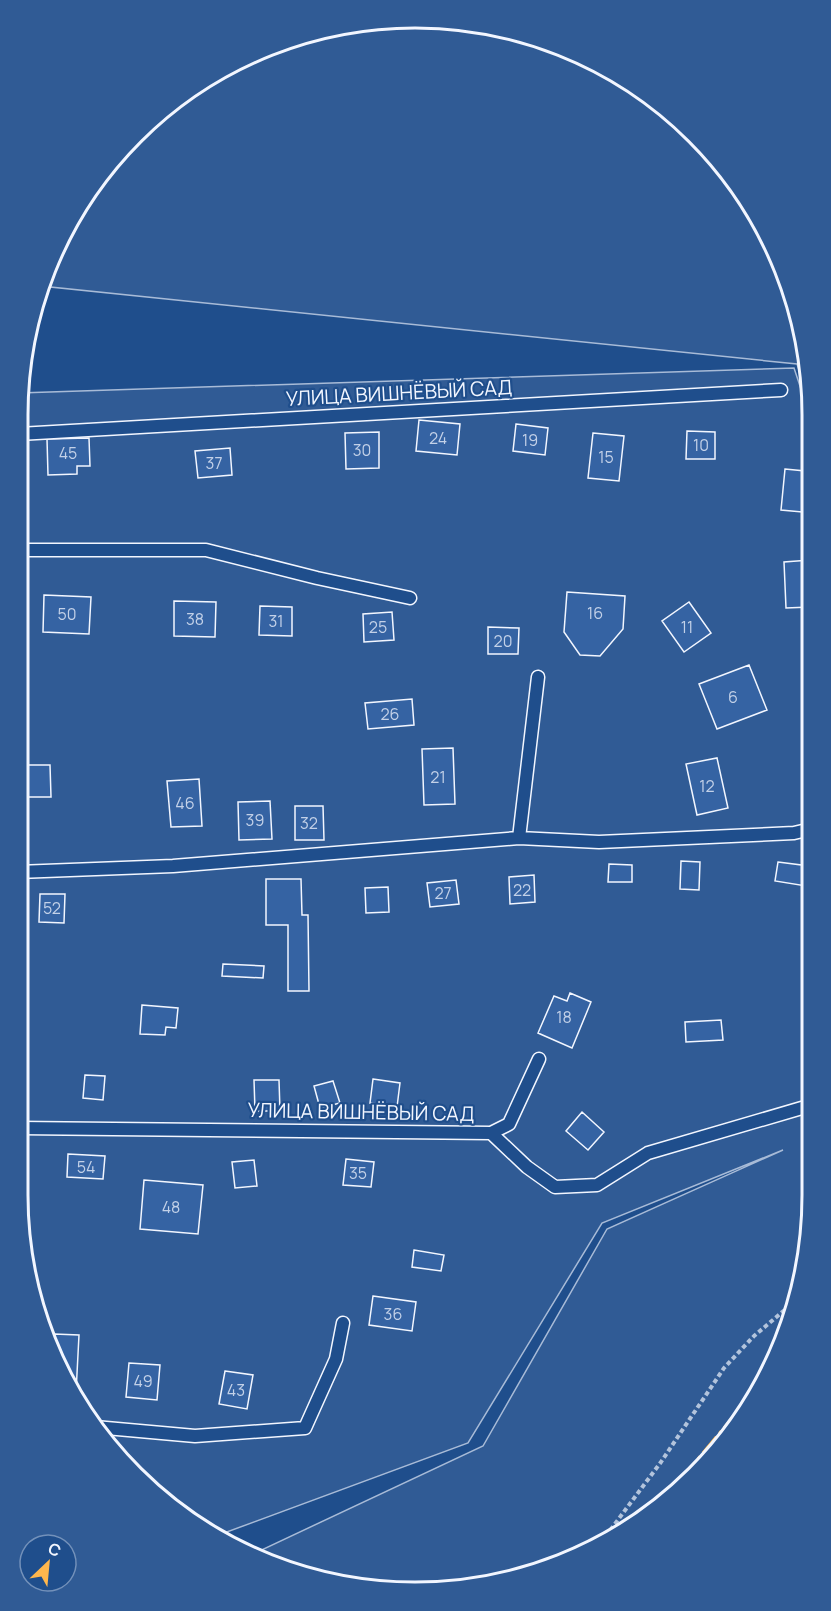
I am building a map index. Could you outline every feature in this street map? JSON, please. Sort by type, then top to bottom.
[{"type":"lane","name":"УЛИЦА ВИШНЁВЫЙ САД","points":[[28,433],[781,390]]},
{"type":"lane","points":[[28,550],[206,550],[317,578],[410,598]]},
{"type":"lane","points":[[519,838],[538,677]]},
{"type":"lane","points":[[28,872],[173,866],[519,838],[599,842],[802,831]]},
{"type":"lane","points":[[491,1133],[508,1124],[539,1059]]},
{"type":"lane","name":"УЛИЦА ВИШНЁВЫЙ САД","points":[[28,1128],[491,1133],[527,1167],[555,1187],[597,1185],[648,1153],[802,1108]]},
{"type":"lane","points":[[106,1428],[195,1436],[305,1428],[336,1359],[343,1323]]},
{"type":"path","points":[[611,1530],[662,1462],[724,1368],[754,1336],[785,1310]]},
{"type":"shaded area","points":[[390,29],[441,29],[491,36],[564,58],[609,80],[651,108],[671,125],[723,180],[763,244],[789,315],[800,372],[797,364],[51,287],[68,244],[108,180],[160,125],[200,94],[244,68],[315,42]]},
{"type":"shaded area","points":[[794,368],[802,392],[802,1221],[795,1271],[782,1320],[763,1367],[723,1431],[689,1469],[651,1503],[587,1543],[516,1569],[441,1582],[390,1582],[340,1575],[291,1562],[261,1550],[483,1446],[607,1229],[783,1150],[602,1223],[468,1443],[225,1533],[180,1503],[142,1469],[108,1431],[68,1367],[42,1296],[29,1221],[29,393]]},
{"type":"building","points":[[419,420],[460,424],[457,455],[416,451]]},
{"type":"building","points":[[516,424],[548,428],[545,455],[513,451]]},
{"type":"building","points":[[687,431],[715,432],[715,459],[686,459]]},
{"type":"building","points":[[379,432],[379,468],[346,469],[345,433]]},
{"type":"building","points":[[593,433],[624,436],[619,481],[588,478]]},
{"type":"building","points":[[89,438],[90,466],[77,466],[77,474],[48,475],[47,439]]},
{"type":"building","points":[[230,448],[232,475],[198,478],[195,451]]},
{"type":"building","points":[[785,469],[802,471],[802,512],[781,510]]},
{"type":"building","points":[[802,561],[802,607],[786,608],[784,562]]},
{"type":"building","points":[[567,592],[625,596],[623,629],[600,656],[580,655],[564,632]]},
{"type":"building","points":[[44,595],[91,597],[89,634],[43,632]]},
{"type":"building","points":[[174,601],[216,602],[215,637],[174,636]]},
{"type":"building","points":[[689,602],[711,633],[684,652],[662,621]]},
{"type":"building","points":[[260,606],[292,607],[292,636],[259,635]]},
{"type":"building","points":[[392,612],[394,640],[364,642],[363,614]]},
{"type":"building","points":[[488,627],[519,628],[518,654],[488,654]]},
{"type":"building","points":[[749,665],[767,710],[717,729],[699,684]]},
{"type":"building","points":[[412,699],[414,725],[368,729],[365,703]]},
{"type":"building","points":[[453,748],[455,804],[424,805],[422,749]]},
{"type":"building","points":[[717,758],[728,808],[697,815],[686,764]]},
{"type":"building","points":[[28,765],[50,765],[51,797],[28,797]]},
{"type":"building","points":[[199,779],[202,826],[171,827],[167,781]]},
{"type":"building","points":[[270,801],[272,839],[239,840],[238,802]]},
{"type":"building","points":[[295,806],[323,806],[324,840],[295,840]]},
{"type":"building","points":[[681,861],[700,862],[699,890],[680,889]]},
{"type":"building","points":[[778,862],[802,865],[802,885],[775,881]]},
{"type":"building","points":[[609,864],[632,865],[632,882],[608,882]]},
{"type":"building","points":[[534,875],[535,902],[510,904],[509,877]]},
{"type":"building","points":[[266,879],[301,879],[302,915],[308,915],[309,991],[288,991],[288,925],[266,925]]},
{"type":"building","points":[[456,880],[459,904],[430,907],[427,883]]},
{"type":"building","points":[[388,887],[389,912],[366,913],[365,888]]},
{"type":"building","points":[[40,894],[65,894],[64,923],[39,922]]},
{"type":"building","points":[[223,964],[264,966],[263,978],[222,976]]},
{"type":"building","points":[[570,993],[591,1002],[572,1048],[538,1033],[554,996],[567,1001]]},
{"type":"building","points":[[142,1005],[178,1008],[176,1028],[166,1027],[165,1035],[140,1034]]},
{"type":"building","points":[[721,1020],[723,1040],[686,1042],[685,1022]]},
{"type":"building","points":[[85,1075],[105,1076],[103,1100],[83,1098]]},
{"type":"building","points":[[373,1079],[400,1083],[397,1107],[370,1103]]},
{"type":"building","points":[[254,1080],[279,1080],[280,1111],[255,1111]]},
{"type":"building","points":[[333,1081],[340,1103],[320,1108],[314,1086]]},
{"type":"building","points":[[582,1112],[604,1132],[588,1150],[566,1131]]},
{"type":"building","points":[[68,1154],[105,1156],[103,1179],[67,1177]]},
{"type":"building","points":[[346,1159],[374,1162],[371,1187],[343,1185]]},
{"type":"building","points":[[254,1160],[257,1186],[235,1188],[232,1162]]},
{"type":"building","points":[[144,1180],[203,1185],[198,1234],[140,1229]]},
{"type":"building","points":[[414,1250],[444,1255],[441,1271],[412,1267]]},
{"type":"building","points":[[373,1296],[416,1302],[412,1331],[369,1325]]},
{"type":"building","points":[[54,1334],[79,1335],[77,1383]]},
{"type":"building","points":[[129,1363],[160,1365],[157,1400],[126,1397]]},
{"type":"building","points":[[225,1371],[253,1375],[247,1409],[219,1404]]},
{"type":"power","points":[[687,1471],[736,1412]]}]
